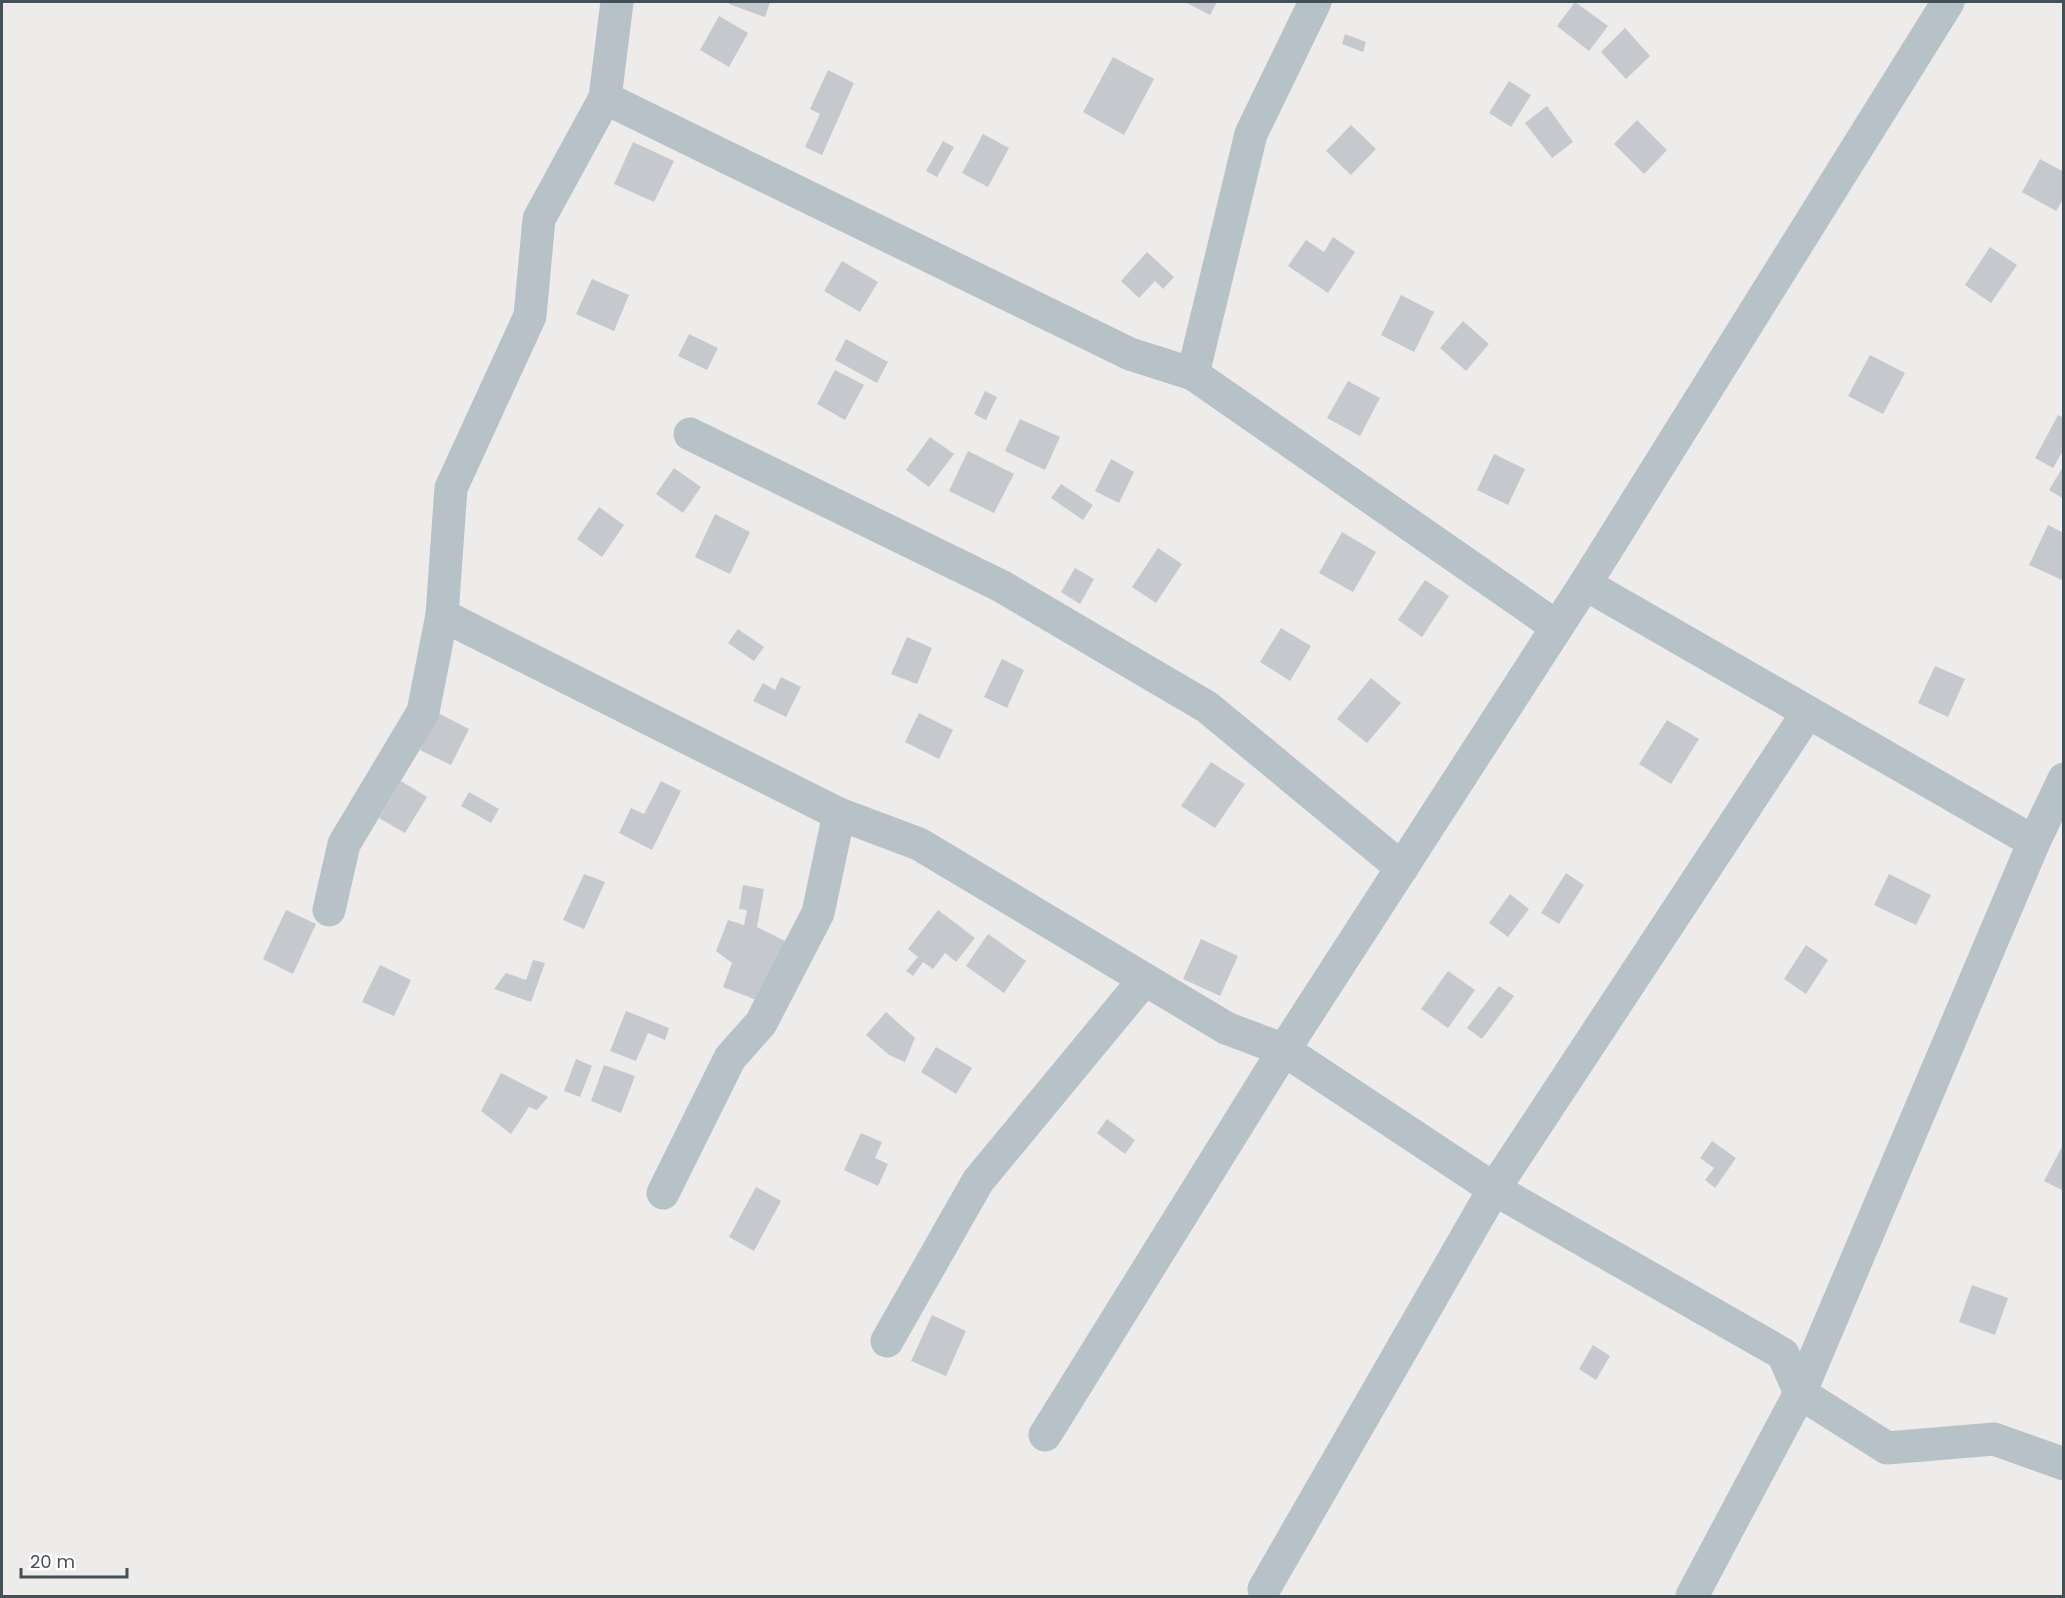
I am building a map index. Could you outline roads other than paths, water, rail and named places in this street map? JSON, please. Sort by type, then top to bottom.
[{"type":"street","points":[[329,910],[344,844],[423,712],[442,615],[451,488],[530,316],[539,219],[605,98],[617,2]]},
{"type":"street","points":[[1193,374],[1251,134],[1314,2]]},
{"type":"street","points":[[1045,1435],[1284,1050],[1585,584],[1948,2]]},
{"type":"street","points":[[605,98],[1130,354],[1193,374],[1557,627]]},
{"type":"street","points":[[690,434],[1001,586],[1207,707],[1402,868]]},
{"type":"street","points":[[1585,584],[2034,842]]},
{"type":"street","points":[[442,615],[839,814],[919,844],[1226,1028],[1284,1050],[1494,1189],[1783,1354],[1800,1393],[1887,1448],[1994,1439],[2064,1464]]},
{"type":"street","points":[[1264,1589],[1494,1189],[1808,712]]},
{"type":"street","points":[[1692,1596],[1800,1393],[2034,842],[2064,779]]},
{"type":"street","points":[[663,1193],[730,1058],[761,1023],[819,913],[839,814]]},
{"type":"street","points":[[887,1341],[978,1180],[1144,980]]}]
